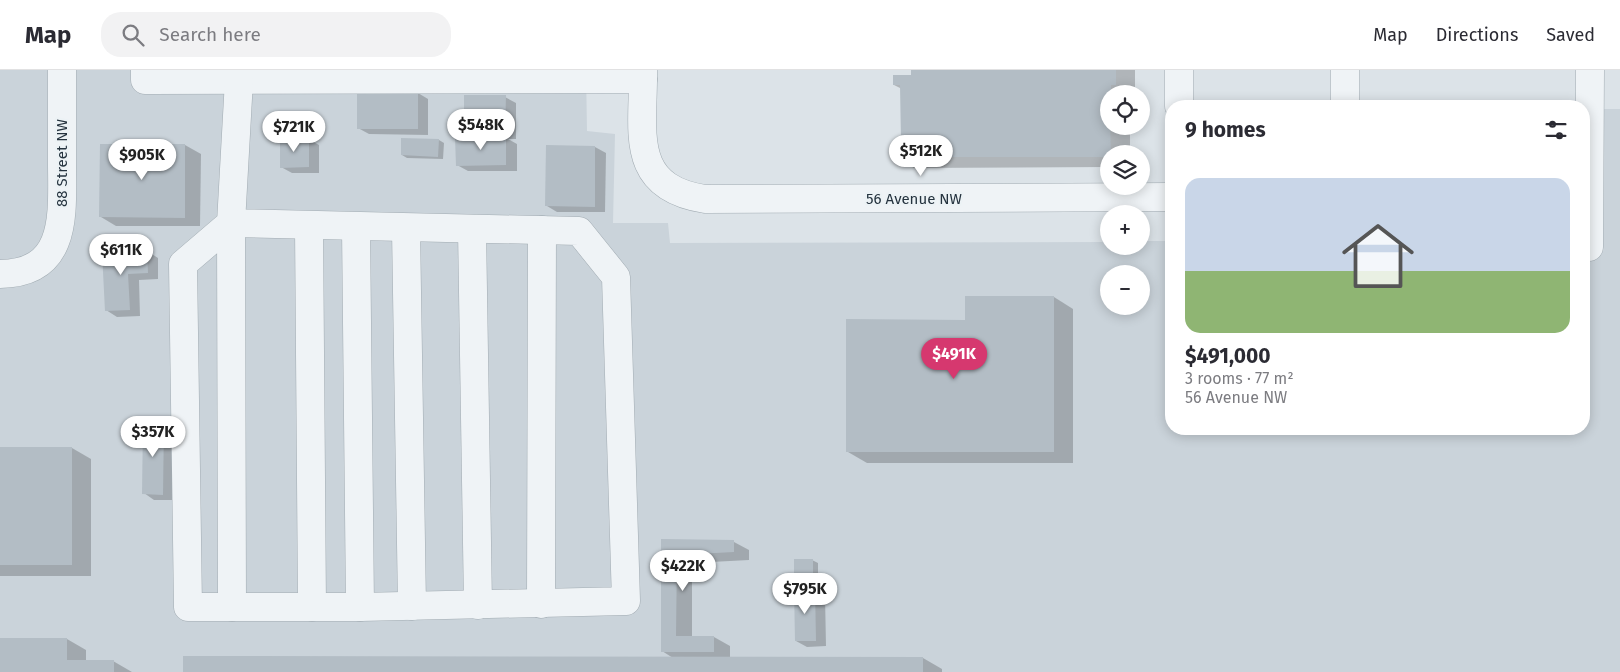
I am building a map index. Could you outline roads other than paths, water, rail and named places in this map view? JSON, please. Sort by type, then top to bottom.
[{"type":"street","name":"88 Street NW","points":[[0,274],[18,274],[29,270],[48,254],[60,226],[62,212],[62,70]]},
{"type":"street","points":[[145,70],[145,80],[644,74]]},
{"type":"street","points":[[1345,70],[1345,100]]},
{"type":"street","points":[[1590,70],[1590,100]]},
{"type":"street","points":[[1180,100],[1184,72]]},
{"type":"street","name":"56 Avenue NW","points":[[644,74],[644,153],[651,171],[661,182],[674,191],[688,196],[705,199],[1165,197]]},
{"type":"street","points":[[232,607],[231,223],[239,80]]},
{"type":"street","points":[[231,223],[406,229],[579,231],[616,278],[626,601],[360,607],[188,607],[183,264],[231,223]]},
{"type":"street","points":[[309,226],[312,607]]},
{"type":"street","points":[[356,227],[360,607]]},
{"type":"street","points":[[406,229],[412,606]]},
{"type":"street","points":[[472,229],[478,605]]},
{"type":"street","points":[[541,604],[542,230]]}]
